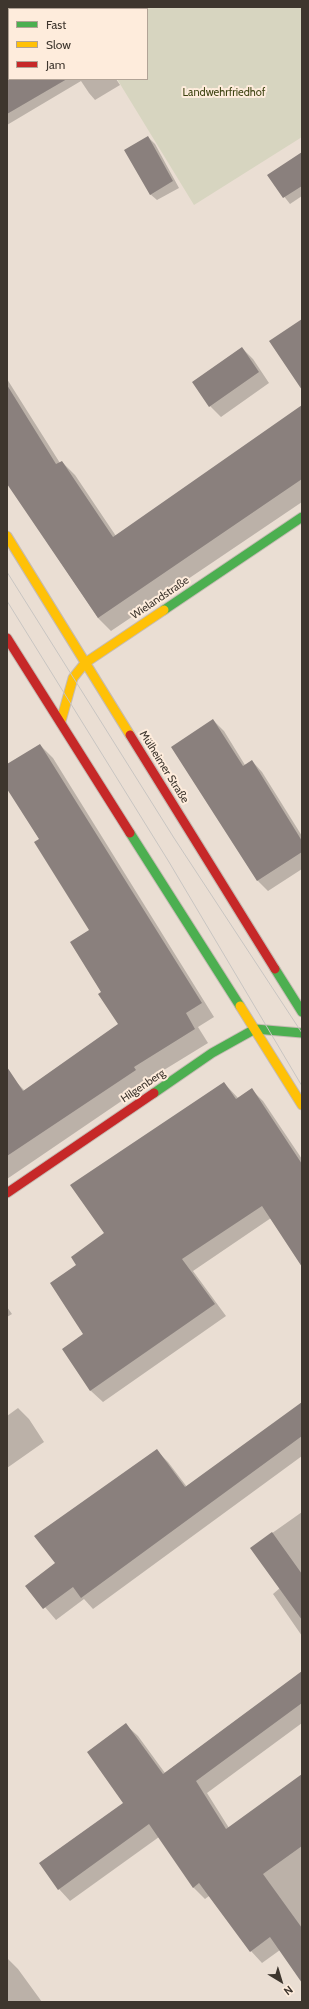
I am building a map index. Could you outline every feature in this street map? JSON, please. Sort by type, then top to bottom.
[{"type":"main road","name":"Wielandstraße","points":[[61,721],[73,678],[85,664],[302,517]]},
{"type":"main road","name":"Mülheimer Straße","points":[[7,536],[302,1012]]},
{"type":"main road","points":[[7,638],[61,721],[302,1105]]},
{"type":"main road","points":[[255,1029],[302,1033]]},
{"type":"main road","name":"Hilgenberg","points":[[7,1193],[212,1053],[255,1029]]},
{"type":"green space","name":"Landwehrfriedhof","points":[[72,7],[302,7],[302,137],[194,205],[118,80],[148,80],[148,8]]},
{"type":"building","points":[[7,79],[65,80],[7,114]]},
{"type":"building","points":[[148,136],[173,181],[150,195],[124,150]]},
{"type":"building","points":[[302,152],[302,186],[283,198],[267,175]]},
{"type":"building","points":[[302,319],[302,390],[269,341]]},
{"type":"building","points":[[242,347],[259,372],[209,407],[192,382]]},
{"type":"building","points":[[7,385],[56,464],[62,461],[113,537],[302,405],[302,479],[98,618],[7,484]]},
{"type":"building","points":[[213,719],[243,766],[252,760],[302,841],[302,852],[257,881],[171,747]]},
{"type":"building","points":[[40,744],[202,1003],[186,1013],[195,1029],[134,1067],[136,1070],[7,1156],[7,1067],[23,1091],[118,1024],[98,994],[101,992],[70,942],[89,930],[34,842],[39,839],[7,789],[7,764]]},
{"type":"building","points":[[224,1082],[236,1099],[252,1088],[302,1164],[302,1267],[262,1206],[182,1259],[215,1304],[90,1391],[62,1349],[83,1334],[50,1283],[76,1265],[71,1257],[104,1233],[70,1185]]},
{"type":"building","points":[[302,1402],[302,1436],[81,1598],[73,1587],[43,1609],[25,1586],[55,1563],[34,1536],[157,1449],[185,1487]]},
{"type":"building","points":[[272,1532],[302,1574],[302,1620],[250,1548]]},
{"type":"building","points":[[302,1671],[302,1703],[196,1781],[226,1829],[302,1774],[302,1846],[263,1874],[302,1928],[302,1983],[270,1937],[250,1952],[199,1883],[193,1888],[149,1824],[58,1890],[39,1863],[123,1803],[87,1752],[126,1723],[163,1774]]},
{"type":"tram line","points":[[7,572],[174,838],[302,1033]]},
{"type":"tram line","points":[[7,601],[169,862],[302,1086]]},
{"type":"traffic: fast","points":[[164,610],[302,517]]},
{"type":"traffic: fast","points":[[130,833],[240,1006]]},
{"type":"traffic: fast","points":[[275,969],[302,1012]]},
{"type":"traffic: fast","points":[[154,1093],[212,1053],[255,1029],[302,1033]]},
{"type":"traffic: slow","points":[[7,536],[130,735]]},
{"type":"traffic: slow","points":[[61,721],[73,678],[85,663],[164,610]]},
{"type":"traffic: slow","points":[[240,1006],[302,1105]]},
{"type":"traffic: jam","points":[[7,638],[130,833]]},
{"type":"traffic: jam","points":[[130,735],[275,969]]},
{"type":"traffic: jam","points":[[7,1193],[154,1093]]}]
